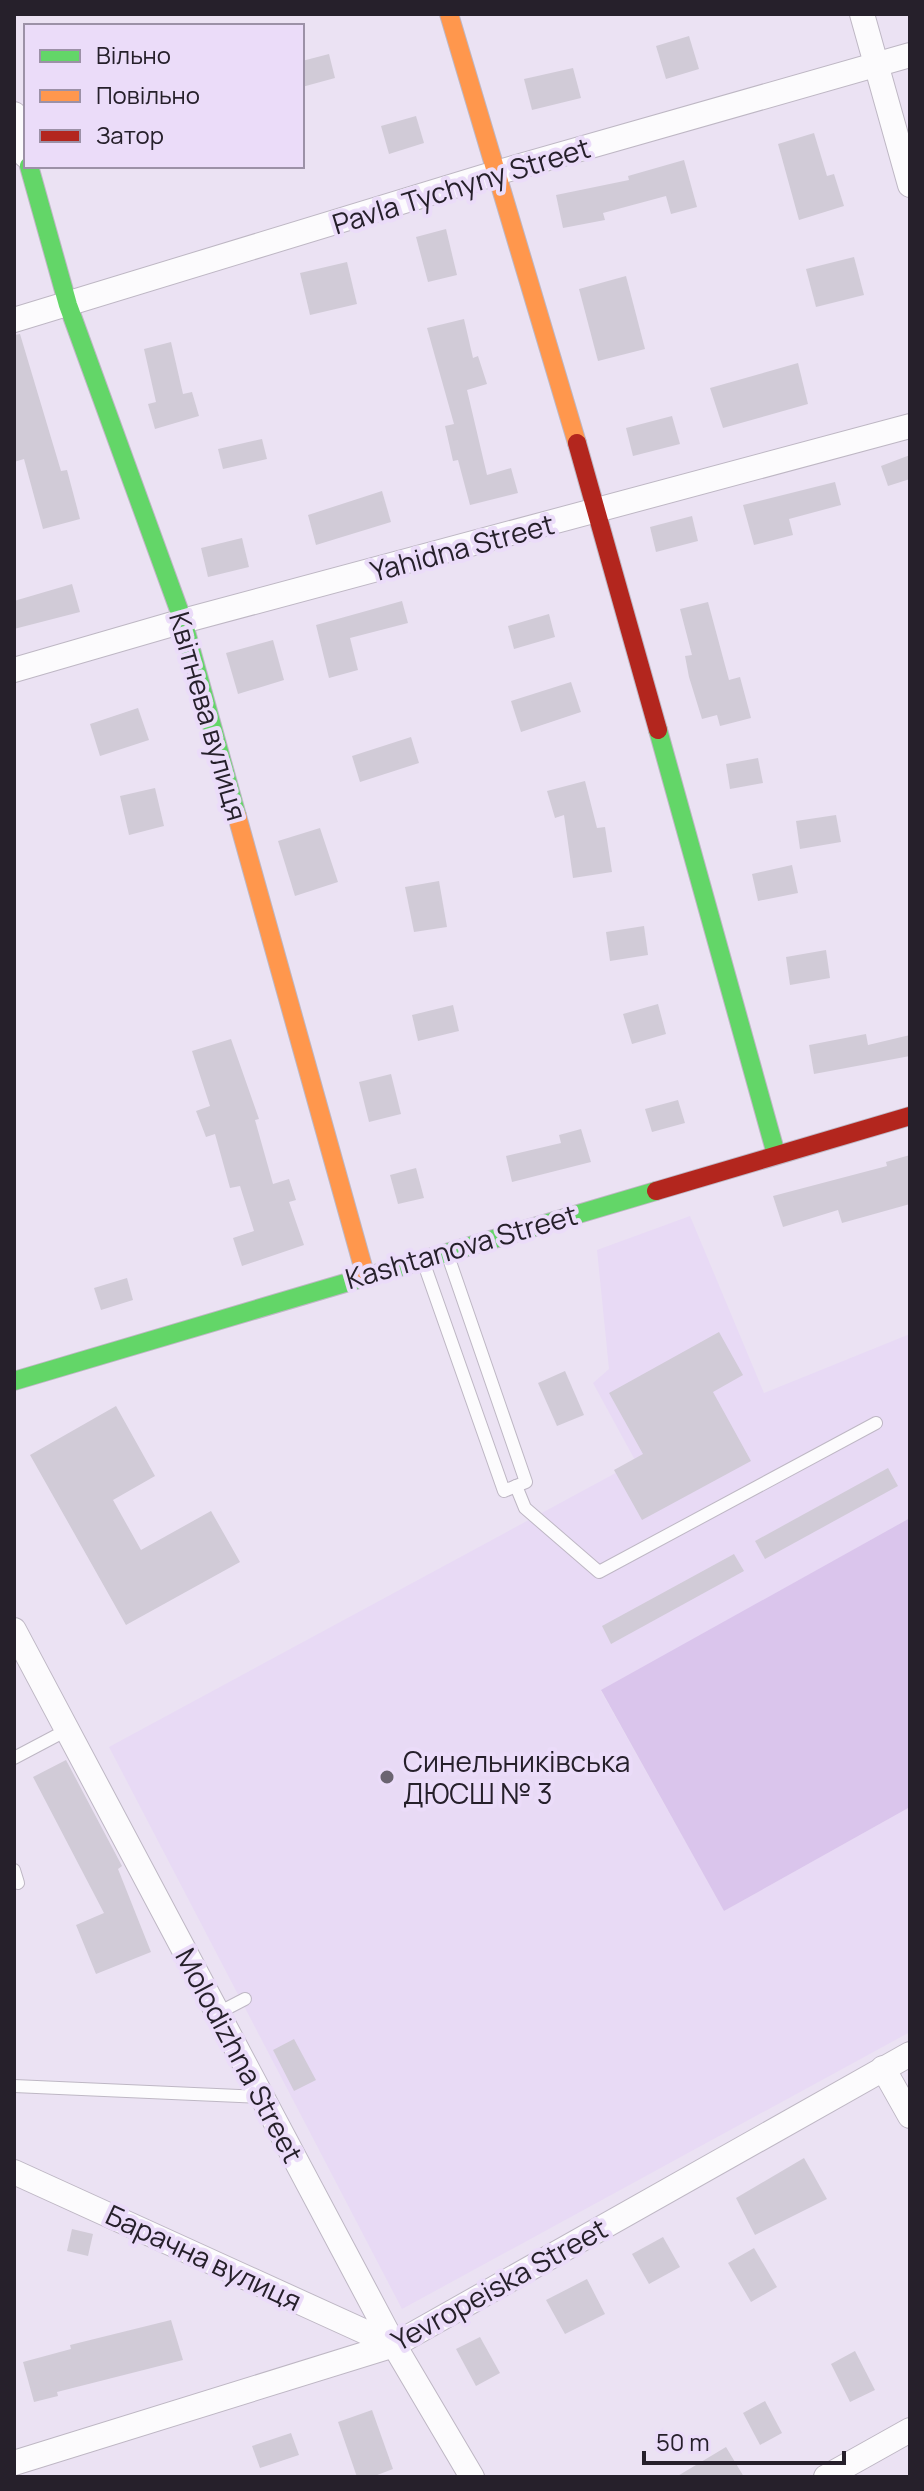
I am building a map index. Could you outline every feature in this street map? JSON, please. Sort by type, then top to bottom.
[{"type":"street","points":[[449,14],[597,511],[776,1154]]},
{"type":"street","points":[[862,14],[879,64],[910,185]]},
{"type":"street","name":"Pavla Tychyny Street","points":[[14,320],[496,173],[910,55]]},
{"type":"street","points":[[14,114],[24,149]]},
{"type":"street","name":"Квітнева вулиця","points":[[30,168],[68,305],[183,621],[365,1274]]},
{"type":"street","name":"Yahidna Street","points":[[14,670],[183,621],[910,426]]},
{"type":"street","name":"Kashtanova Street","points":[[14,1381],[365,1274],[910,1116]]},
{"type":"street","name":"Molodizhna Street","points":[[14,1630],[394,2345],[472,2477]]},
{"type":"street","name":"Yevropeiska Street","points":[[14,2463],[394,2345],[910,2054]]},
{"type":"street","points":[[883,2068],[910,2116]]},
{"type":"street","name":"Барачна вулиця","points":[[14,2172],[394,2345]]},
{"type":"street","points":[[826,2477],[910,2430]]},
{"type":"lane","points":[[422,1258],[504,1491],[526,1482],[446,1251]]},
{"type":"lane","points":[[516,1486],[525,1508],[599,1572],[876,1423]]},
{"type":"lane","points":[[14,1758],[67,1730]]},
{"type":"lane","points":[[218,2013],[245,1999]]},
{"type":"lane","points":[[14,2086],[262,2097]]},
{"type":"shaded area","name":"Синельниківська ДЮСШ № 3","points":[[690,1216],[764,1393],[910,1334],[910,1518],[601,1691],[724,1911],[910,1807],[910,2032],[402,2309],[109,1747],[636,1462],[593,1383],[609,1369],[597,1250]]},
{"type":"shaded area","points":[[910,1518],[910,1807],[724,1911],[601,1690]]},
{"type":"building","points":[[689,36],[699,69],[666,79],[656,46]]},
{"type":"building","points":[[329,54],[335,78],[304,86],[304,60]]},
{"type":"building","points":[[573,68],[581,98],[532,110],[524,79]]},
{"type":"building","points":[[416,116],[424,143],[389,154],[381,126]]},
{"type":"building","points":[[814,133],[827,176],[834,174],[844,206],[799,220],[778,144]]},
{"type":"building","points":[[684,160],[697,207],[671,214],[666,196],[603,213],[605,220],[563,228],[556,195],[629,180],[628,176]]},
{"type":"building","points":[[446,229],[457,275],[428,282],[416,237]]},
{"type":"building","points":[[854,257],[864,295],[816,307],[806,269]]},
{"type":"building","points":[[347,262],[357,304],[310,315],[300,273]]},
{"type":"building","points":[[626,276],[645,349],[598,361],[579,289]]},
{"type":"building","points":[[464,319],[473,358],[478,356],[487,384],[467,390],[487,475],[511,468],[518,493],[470,505],[458,460],[453,461],[445,426],[454,424],[427,328]]},
{"type":"building","points":[[20,334],[61,471],[67,470],[80,519],[43,529],[24,459],[14,462],[14,335]]},
{"type":"building","points":[[171,342],[183,394],[192,392],[199,416],[155,429],[148,404],[156,402],[144,349]]},
{"type":"building","points":[[798,363],[808,404],[723,428],[710,388]]},
{"type":"building","points":[[672,416],[680,444],[633,456],[626,428]]},
{"type":"building","points":[[262,439],[267,459],[223,469],[218,449]]},
{"type":"building","points":[[910,455],[910,479],[888,486],[881,466]]},
{"type":"building","points":[[835,482],[841,505],[789,519],[793,535],[754,545],[743,505]]},
{"type":"building","points":[[382,491],[391,522],[316,545],[308,515]]},
{"type":"building","points":[[692,516],[698,541],[656,552],[650,527]]},
{"type":"building","points":[[242,538],[249,567],[208,577],[201,548]]},
{"type":"building","points":[[72,584],[80,612],[14,629],[14,601]]},
{"type":"building","points":[[402,601],[408,623],[350,638],[358,670],[329,678],[316,625]]},
{"type":"building","points":[[708,602],[729,680],[740,677],[751,718],[720,726],[717,715],[702,719],[689,677],[685,656],[692,655],[680,609]]},
{"type":"building","points":[[549,614],[555,637],[514,649],[508,626]]},
{"type":"building","points":[[273,640],[284,680],[238,694],[226,653]]},
{"type":"building","points":[[571,682],[581,712],[521,732],[511,701]]},
{"type":"building","points":[[138,708],[149,740],[100,756],[90,724]]},
{"type":"building","points":[[411,737],[419,763],[360,782],[352,756]]},
{"type":"building","points":[[758,758],[763,783],[730,789],[726,764]]},
{"type":"building","points":[[585,781],[597,828],[605,827],[612,872],[573,878],[564,815],[555,818],[547,791]]},
{"type":"building","points":[[155,788],[164,826],[129,835],[120,796]]},
{"type":"building","points":[[836,815],[841,842],[800,849],[796,821]]},
{"type":"building","points":[[320,828],[338,882],[295,896],[278,841]]},
{"type":"building","points":[[792,865],[798,893],[758,901],[752,874]]},
{"type":"building","points":[[439,881],[447,927],[414,932],[405,887]]},
{"type":"building","points":[[644,926],[648,955],[610,961],[606,932]]},
{"type":"building","points":[[826,950],[830,978],[790,985],[786,957]]},
{"type":"building","points":[[658,1004],[666,1034],[632,1044],[623,1014]]},
{"type":"building","points":[[453,1005],[459,1031],[418,1041],[412,1015]]},
{"type":"building","points":[[866,1034],[868,1045],[910,1035],[910,1056],[814,1074],[809,1045]]},
{"type":"building","points":[[231,1039],[259,1119],[255,1120],[273,1184],[289,1179],[296,1200],[289,1202],[304,1245],[242,1266],[233,1238],[254,1231],[240,1186],[230,1188],[215,1134],[206,1137],[196,1111],[210,1106],[192,1051]]},
{"type":"building","points":[[391,1074],[401,1114],[369,1122],[359,1082]]},
{"type":"building","points":[[678,1100],[685,1123],[652,1132],[645,1109]]},
{"type":"building","points":[[581,1129],[591,1162],[512,1182],[506,1156],[561,1143],[559,1135]]},
{"type":"building","points":[[910,1155],[910,1204],[842,1223],[838,1210],[783,1227],[773,1196],[887,1166],[886,1162]]},
{"type":"building","points":[[416,1168],[424,1198],[398,1204],[390,1175]]},
{"type":"building","points":[[127,1278],[133,1300],[101,1310],[94,1288]]},
{"type":"building","points":[[719,1332],[743,1375],[713,1392],[751,1461],[642,1520],[614,1470],[643,1454],[609,1393]]},
{"type":"building","points":[[565,1371],[584,1415],[557,1426],[538,1383]]},
{"type":"building","points":[[116,1406],[155,1476],[113,1500],[141,1550],[211,1511],[240,1562],[126,1625],[30,1455]]},
{"type":"building","points":[[888,1468],[898,1486],[765,1559],[755,1541]]},
{"type":"building","points":[[734,1554],[744,1571],[611,1644],[602,1626]]},
{"type":"building","points":[[66,1760],[122,1866],[118,1869],[151,1952],[96,1974],[76,1925],[104,1913],[33,1777]]},
{"type":"building","points":[[294,2039],[316,2080],[294,2091],[273,2050]]},
{"type":"building","points":[[804,2158],[827,2199],[755,2235],[736,2198]]},
{"type":"building","points":[[72,2229],[93,2234],[88,2256],[67,2251]]},
{"type":"building","points":[[663,2237],[680,2267],[649,2284],[632,2254]]},
{"type":"building","points":[[754,2248],[777,2287],[751,2302],[728,2263]]},
{"type":"building","points":[[587,2279],[605,2314],[565,2334],[546,2300]]},
{"type":"building","points":[[171,2320],[183,2360],[57,2392],[58,2396],[34,2402],[23,2362],[71,2349],[70,2345]]},
{"type":"building","points":[[480,2337],[500,2373],[476,2386],[456,2349]]},
{"type":"building","points":[[855,2351],[875,2390],[850,2402],[831,2364]]},
{"type":"building","points":[[765,2401],[782,2433],[760,2445],[743,2413]]},
{"type":"building","points":[[372,2410],[393,2469],[372,2477],[357,2477],[338,2422]]},
{"type":"building","points":[[291,2433],[299,2455],[260,2468],[252,2446]]},
{"type":"building","points":[[726,2447],[744,2477],[676,2477]]},
{"type":"traffic: fast","points":[[30,168],[68,305],[183,621],[237,816]]},
{"type":"traffic: fast","points":[[658,730],[776,1154]]},
{"type":"traffic: fast","points":[[14,1381],[656,1191]]},
{"type":"traffic: slow","points":[[449,14],[577,443]]},
{"type":"traffic: slow","points":[[237,816],[365,1274]]},
{"type":"traffic: jam","points":[[577,443],[658,730]]},
{"type":"traffic: jam","points":[[656,1191],[910,1116]]},
{"type":"place","name":"Синельниківська ДЮСШ № 3","points":[[387,1777]]}]
